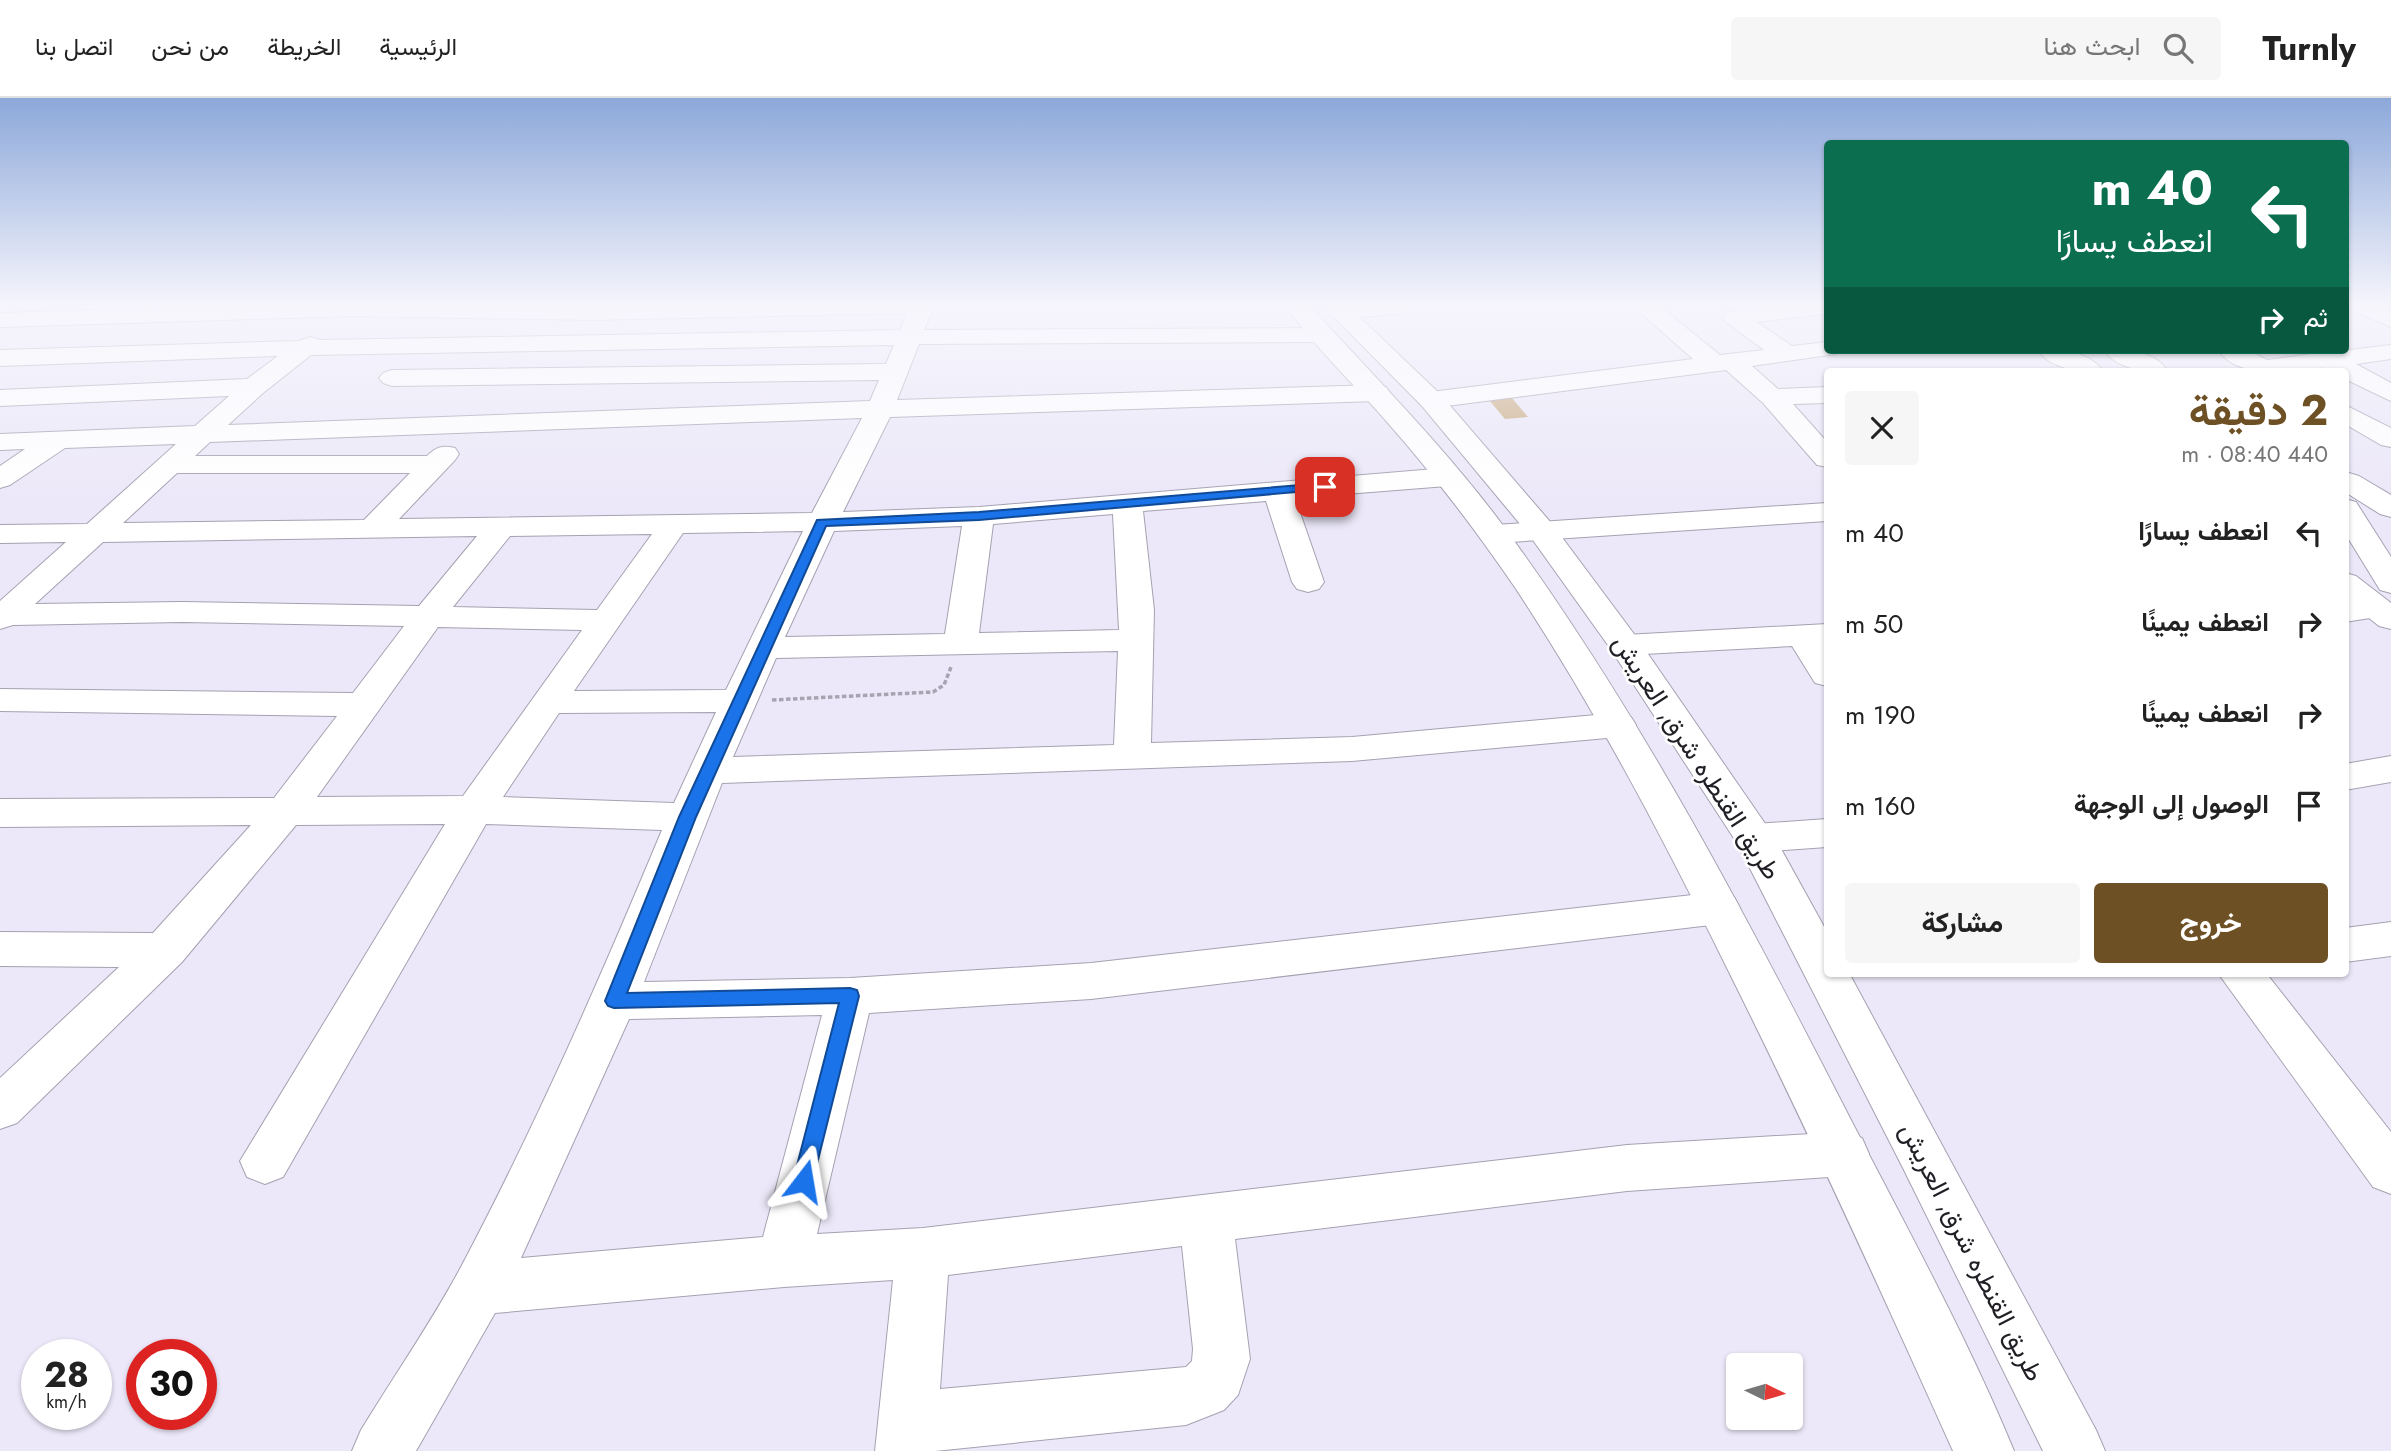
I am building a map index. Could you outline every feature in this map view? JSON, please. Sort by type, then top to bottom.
[{"type":"main road","points":[[0,414],[10,397],[55,369]]},
{"type":"main road","points":[[2,617],[254,387],[278,369]]},
{"type":"main road","points":[[392,378],[534,369]]},
{"type":"main road","points":[[0,442],[472,424],[777,369]]},
{"type":"main road","points":[[382,1451],[479,1288],[614,1001],[688,817],[763,648],[894,369]]},
{"type":"main road","points":[[1137,369],[1377,393]]},
{"type":"main road","name":"طريق القنطره شرق, العريش","points":[[1360,369],[1377,393],[1494,534],[1618,724],[1719,908],[1844,1154],[1984,1451]]},
{"type":"main road","name":"طريق القنطره شرق, العريش","points":[[1392,369],[1431,400],[1541,530],[1625,645],[1755,838],[1824,969]]},
{"type":"main road","points":[[1431,400],[1675,369]]},
{"type":"main road","points":[[1733,369],[1772,397],[1824,456]]},
{"type":"main road","points":[[2349,370],[2391,393]]},
{"type":"main road","points":[[10,397],[254,387]]},
{"type":"main road","points":[[1772,397],[1824,395]]},
{"type":"main road","points":[[2349,416],[2391,439]]},
{"type":"main road","points":[[371,530],[472,424]]},
{"type":"main road","points":[[0,479],[58,440]]},
{"type":"main road","points":[[171,464],[435,465]]},
{"type":"main road","points":[[0,534],[673,526],[979,516],[1447,477]]},
{"type":"main road","points":[[1277,490],[1308,582]]},
{"type":"main road","points":[[2349,494],[2388,496]]},
{"type":"main road","points":[[2349,497],[2391,534]]},
{"type":"main road","points":[[1127,502],[1137,610],[1132,758]]},
{"type":"main road","points":[[2349,504],[2379,603]]},
{"type":"main road","points":[[1494,534],[1824,512]]},
{"type":"main road","points":[[961,642],[979,516]]},
{"type":"main road","points":[[265,1161],[474,810],[673,526]]},
{"type":"main road","points":[[0,1108],[109,1008],[166,950],[286,809],[429,616],[500,528]]},
{"type":"main road","points":[[2349,563],[2379,603]]},
{"type":"main road","points":[[2349,585],[2379,603]]},
{"type":"main road","points":[[2,617],[182,612],[607,620]]},
{"type":"main road","points":[[1625,645],[1814,635],[1824,666]]},
{"type":"main road","points":[[763,648],[1136,640]]},
{"type":"main road","points":[[0,700],[364,705]]},
{"type":"main road","points":[[548,702],[740,701]]},
{"type":"main road","points":[[709,771],[1352,749],[1618,724]]},
{"type":"main road","points":[[2349,776],[2391,769]]},
{"type":"main road","points":[[4,817],[286,809],[474,810],[688,817]]},
{"type":"main road","points":[[1755,838],[1824,833]]},
{"type":"main road","points":[[614,1001],[850,996],[1091,981],[1719,908]]},
{"type":"main road","points":[[2349,944],[2391,939]]},
{"type":"main road","points":[[0,949],[166,950]]},
{"type":"main road","name":"طريق القنطره شرق, العريش","points":[[1828,977],[2075,1451]]},
{"type":"main road","points":[[2243,977],[2391,1171]]},
{"type":"main road","points":[[784,1261],[850,996]]},
{"type":"main road","points":[[479,1288],[784,1261],[923,1253],[1627,1168],[1844,1154]]},
{"type":"main road","points":[[923,1253],[906,1437],[1186,1396],[1207,1389],[1220,1370],[1222,1349],[1206,1220]]},
{"type":"path","points":[[740,701],[933,692],[944,685],[961,642]]},
{"type":"building","points":[[1512,398],[1528,417],[1505,419],[1489,400]]},
{"type":"route","points":[[804,1181],[850,996],[614,1001],[688,817],[822,522],[979,516],[1325,487]]}]
